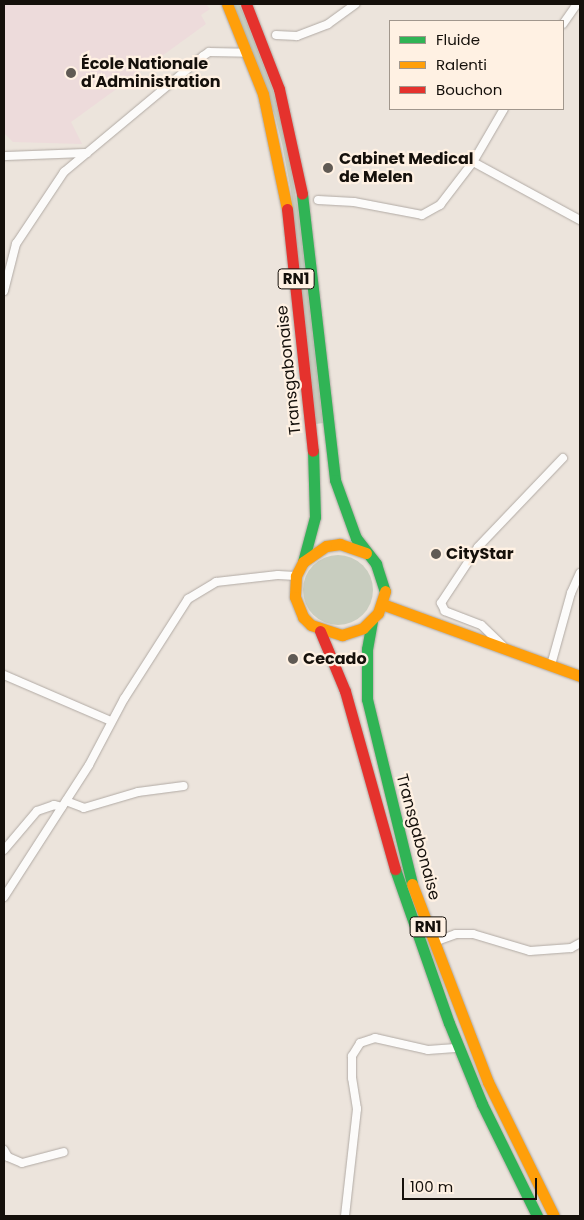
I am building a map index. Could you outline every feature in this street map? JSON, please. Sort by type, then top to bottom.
[{"type":"main road","name":"Transgabonaise","points":[[227,4],[263,94],[284,183],[306,364],[316,483],[315,517],[303,562]]},
{"type":"main road","name":"RN1","points":[[246,4],[279,88],[293,142],[311,253],[335,480],[345,514],[366,553]]},
{"type":"main road","points":[[340,544],[366,553],[383,576],[382,604],[372,621],[348,634],[320,631],[303,617],[298,608],[294,592],[296,576],[303,562],[320,549],[340,544]]},
{"type":"main road","points":[[382,604],[580,676]]},
{"type":"main road","name":"Transgabonaise","points":[[372,621],[366,665],[370,714],[399,837],[434,942],[488,1082],[554,1216]]},
{"type":"main road","name":"Transgabonaise","points":[[320,631],[341,678],[400,886],[459,1048],[537,1216]]},
{"type":"street","points":[[276,35],[297,36],[328,24],[356,4]]},
{"type":"street","points":[[564,23],[577,4]]},
{"type":"street","points":[[4,291],[16,244],[64,172],[209,52],[248,53]]},
{"type":"street","points":[[318,200],[371,204],[422,215],[440,205],[473,162],[503,110]]},
{"type":"street","points":[[4,156],[87,153]]},
{"type":"street","points":[[473,162],[580,220]]},
{"type":"street","points":[[508,651],[481,625],[445,611],[441,603],[478,548],[563,458]]},
{"type":"street","points":[[550,665],[580,573]]},
{"type":"street","points":[[4,897],[64,804],[112,721],[188,599],[216,582],[278,574],[296,576]]},
{"type":"street","points":[[4,675],[112,721]]},
{"type":"street","points":[[4,850],[37,811],[54,805],[64,804],[84,808],[138,792],[184,786]]},
{"type":"street","points":[[434,942],[456,934],[473,934],[530,951],[571,948],[580,943]]},
{"type":"street","points":[[345,1216],[357,1109],[352,1078],[352,1056],[360,1043],[375,1038],[428,1050],[459,1048]]},
{"type":"street","points":[[4,1150],[8,1157],[22,1163],[64,1152]]},
{"type":"shaded area","name":"École Nationale d'Administration","points":[[4,4],[206,4],[210,9],[201,15],[206,24],[71,122],[82,144],[13,142],[4,133]]},
{"type":"shaded area","points":[[233,4],[239,4],[273,90],[287,144],[299,217],[323,423],[316,424],[291,191],[282,144],[275,116]]},
{"type":"shaded area","points":[[331,555],[345,555],[358,561],[367,570],[373,583],[371,603],[363,615],[345,625],[331,625],[318,619],[309,610],[303,597],[303,583],[309,570],[318,561]]},
{"type":"traffic: fast","points":[[302,194],[335,480],[356,538],[376,564],[385,591]]},
{"type":"traffic: fast","points":[[303,562],[315,517],[313,451]]},
{"type":"traffic: fast","points":[[372,621],[367,649],[367,699],[412,884]]},
{"type":"traffic: fast","points":[[395,869],[449,1023],[482,1104],[537,1216]]},
{"type":"traffic: slow","points":[[227,4],[263,94],[287,209]]},
{"type":"traffic: slow","points":[[366,553],[340,544],[326,546],[303,562],[296,576],[295,597],[303,617],[311,625],[342,635],[363,628],[378,613],[385,591]]},
{"type":"traffic: slow","points":[[382,604],[580,676]]},
{"type":"traffic: slow","points":[[412,884],[488,1082],[554,1216]]},
{"type":"traffic: jam","points":[[246,4],[279,89],[302,194]]},
{"type":"traffic: jam","points":[[287,209],[313,451]]},
{"type":"traffic: jam","points":[[320,631],[345,691],[395,869]]},
{"type":"place","name":"École Nationale d'Administration","points":[[71,73]]},
{"type":"place","name":"Cabinet Medical de Melen","points":[[328,168]]},
{"type":"place","name":"CityStar","points":[[436,554]]},
{"type":"place","name":"Cecado","points":[[293,659]]}]
